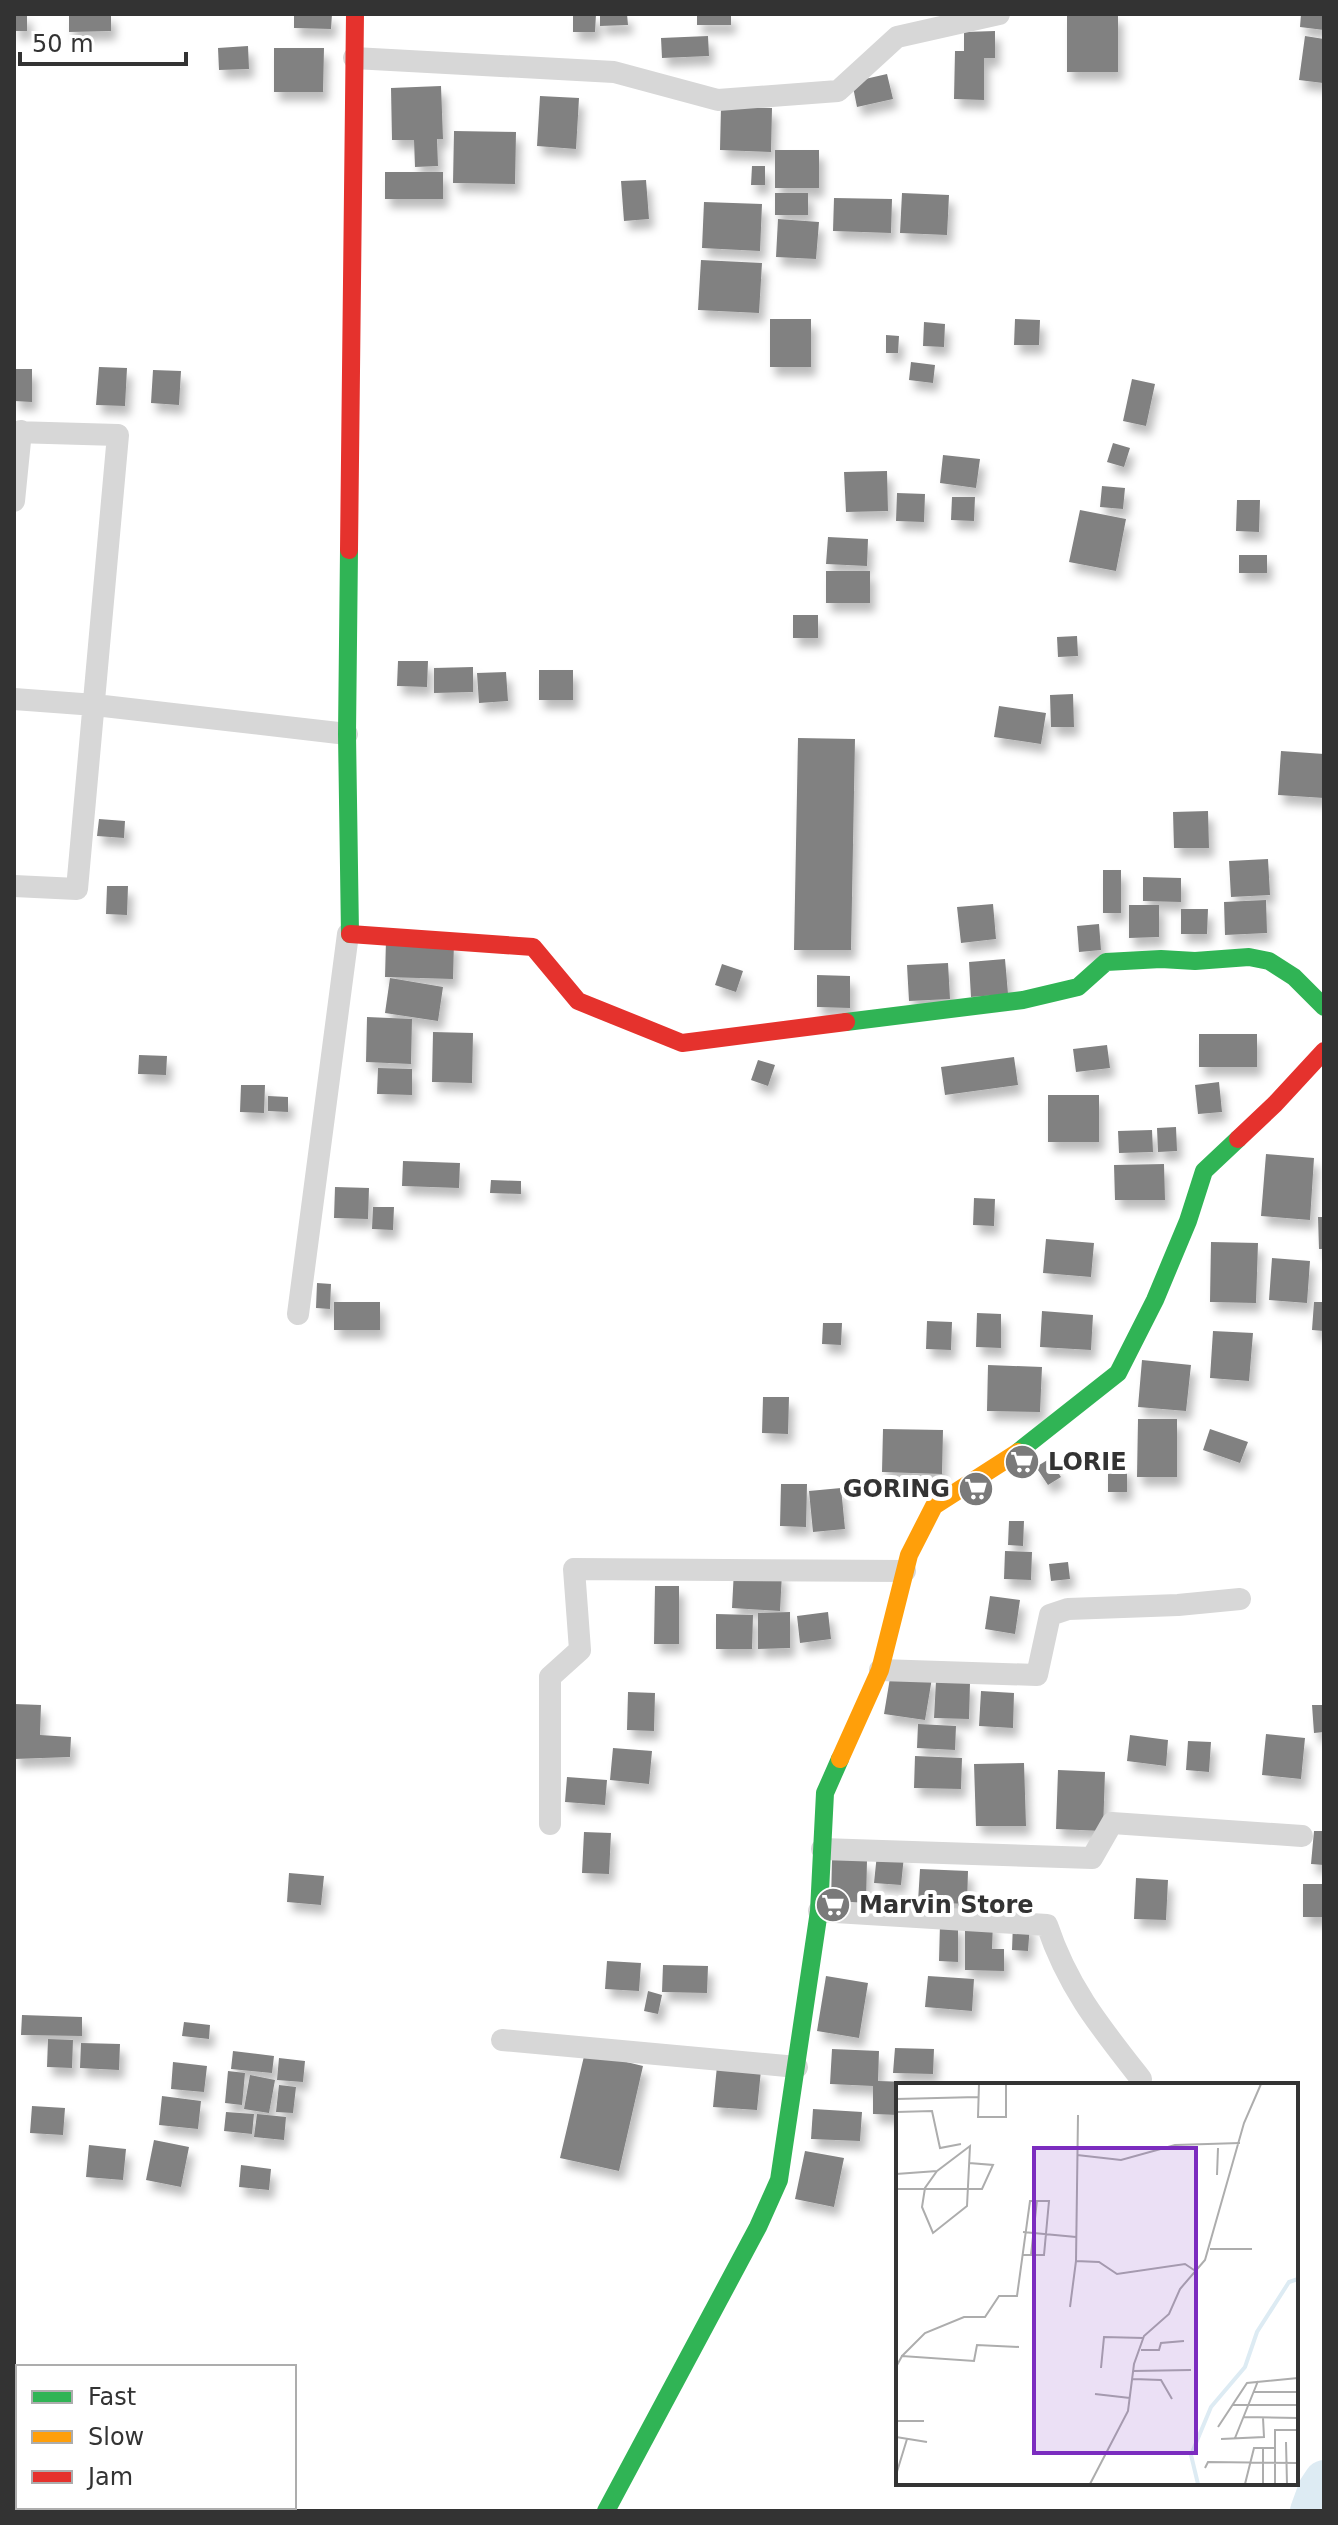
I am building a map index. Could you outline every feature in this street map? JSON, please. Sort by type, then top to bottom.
[{"type":"street","points":[[298,1314],[348,934],[347,734],[355,14]]},
{"type":"street","points":[[354,58],[614,72],[718,100],[838,91],[897,37],[999,14]]},
{"type":"street","points":[[14,501],[17,431],[118,435],[77,889],[14,886]]},
{"type":"street","points":[[14,699],[95,705],[347,734]]},
{"type":"street","points":[[348,934],[533,947],[578,1001],[682,1043],[1023,1000],[1078,987],[1106,962],[1120,961],[1249,957],[1269,961],[1294,977],[1324,1007]]},
{"type":"street","points":[[606,2511],[758,2227],[779,2180],[819,1911],[825,1793],[880,1670],[909,1555],[934,1506],[1007,1461],[1118,1373],[1155,1300],[1188,1221],[1204,1171],[1275,1104],[1324,1051]]},
{"type":"street","points":[[550,1824],[550,1677],[580,1650],[574,1569],[905,1571]]},
{"type":"street","points":[[880,1670],[1037,1675],[1050,1615],[1068,1609],[1240,1599]]},
{"type":"street","points":[[822,1849],[1092,1858],[1112,1823],[1302,1836]]},
{"type":"street","points":[[819,1911],[1047,1925],[1056,1951],[1087,2011],[1141,2079]]},
{"type":"street","points":[[502,2040],[797,2067]]},
{"type":"building","points":[[14,14],[27,14],[27,31],[14,31]]},
{"type":"building","points":[[69,14],[111,14],[111,31],[69,32]]},
{"type":"building","points":[[294,14],[332,14],[331,29],[294,28]]},
{"type":"building","points":[[573,14],[596,14],[595,32],[573,32]]},
{"type":"building","points":[[600,14],[627,14],[628,25],[600,26]]},
{"type":"building","points":[[697,14],[731,14],[731,25],[697,25]]},
{"type":"building","points":[[1067,14],[1118,14],[1118,72],[1067,72]]},
{"type":"building","points":[[1301,14],[1324,14],[1324,30],[1300,27]]},
{"type":"building","points":[[995,31],[995,58],[984,58],[984,100],[954,99],[955,51],[964,51],[964,32]]},
{"type":"building","points":[[708,36],[709,56],[662,58],[661,38]]},
{"type":"building","points":[[1305,36],[1324,39],[1323,83],[1299,80]]},
{"type":"building","points":[[248,46],[249,69],[219,70],[218,48]]},
{"type":"building","points":[[274,48],[324,48],[323,92],[274,92]]},
{"type":"building","points":[[887,74],[893,99],[857,107],[852,82]]},
{"type":"building","points":[[441,86],[443,139],[437,139],[438,166],[415,167],[414,140],[392,140],[391,88]]},
{"type":"building","points":[[540,96],[579,98],[576,149],[537,146]]},
{"type":"building","points":[[721,107],[772,108],[771,152],[720,150]]},
{"type":"building","points":[[454,131],[516,132],[515,184],[453,183]]},
{"type":"building","points":[[775,150],[819,150],[819,188],[775,188]]},
{"type":"building","points":[[752,166],[765,166],[765,185],[751,185]]},
{"type":"building","points":[[385,172],[443,172],[443,199],[385,199]]},
{"type":"building","points":[[646,180],[649,219],[624,221],[621,181]]},
{"type":"building","points":[[775,193],[808,193],[808,215],[775,215]]},
{"type":"building","points":[[902,193],[949,195],[947,235],[900,233]]},
{"type":"building","points":[[834,198],[892,199],[891,233],[833,231]]},
{"type":"building","points":[[704,202],[762,204],[760,251],[702,248]]},
{"type":"building","points":[[778,219],[819,222],[816,259],[776,257]]},
{"type":"building","points":[[701,260],[762,263],[759,313],[698,310]]},
{"type":"building","points":[[770,319],[811,319],[811,367],[770,367]]},
{"type":"building","points":[[1015,319],[1040,320],[1039,345],[1014,345]]},
{"type":"building","points":[[924,322],[945,324],[944,347],[923,346]]},
{"type":"building","points":[[886,335],[899,336],[898,353],[886,353]]},
{"type":"building","points":[[911,362],[935,365],[933,383],[909,380]]},
{"type":"building","points":[[99,367],[127,368],[125,406],[96,405]]},
{"type":"building","points":[[14,369],[32,369],[32,402],[14,401]]},
{"type":"building","points":[[153,370],[181,371],[179,405],[151,403]]},
{"type":"building","points":[[1132,379],[1155,384],[1146,426],[1123,421]]},
{"type":"building","points":[[1113,443],[1130,448],[1124,467],[1107,462]]},
{"type":"building","points":[[943,455],[980,459],[976,488],[940,483]]},
{"type":"building","points":[[887,471],[888,511],[846,512],[844,472]]},
{"type":"building","points":[[1102,486],[1125,488],[1123,509],[1100,507]]},
{"type":"building","points":[[897,493],[925,494],[924,522],[896,521]]},
{"type":"building","points":[[952,497],[975,497],[974,521],[951,520]]},
{"type":"building","points":[[1237,500],[1260,500],[1259,532],[1236,531]]},
{"type":"building","points":[[1080,510],[1126,519],[1116,571],[1069,562]]},
{"type":"building","points":[[828,537],[868,539],[867,566],[826,564]]},
{"type":"building","points":[[1239,555],[1267,555],[1267,573],[1239,573]]},
{"type":"building","points":[[826,571],[870,571],[870,603],[826,603]]},
{"type":"building","points":[[793,615],[818,615],[818,638],[793,638]]},
{"type":"building","points":[[1077,636],[1078,656],[1058,657],[1057,637]]},
{"type":"building","points":[[398,661],[428,661],[427,687],[397,686]]},
{"type":"building","points":[[473,667],[473,692],[434,693],[434,668]]},
{"type":"building","points":[[539,670],[573,670],[573,700],[539,700]]},
{"type":"building","points":[[506,672],[508,701],[479,703],[477,673]]},
{"type":"building","points":[[1073,694],[1074,727],[1051,727],[1050,695]]},
{"type":"building","points":[[999,706],[1046,713],[1041,744],[994,737]]},
{"type":"building","points":[[798,738],[855,739],[851,950],[794,950]]},
{"type":"building","points":[[1281,751],[1324,754],[1324,798],[1278,795]]},
{"type":"building","points":[[1208,811],[1209,848],[1174,848],[1173,812]]},
{"type":"building","points":[[99,819],[125,821],[124,838],[97,836]]},
{"type":"building","points":[[1268,859],[1270,895],[1231,897],[1229,861]]},
{"type":"building","points":[[1103,870],[1121,870],[1121,913],[1103,913]]},
{"type":"building","points":[[1143,877],[1181,878],[1181,902],[1143,901]]},
{"type":"building","points":[[107,886],[128,886],[127,915],[106,914]]},
{"type":"building","points":[[1266,900],[1267,933],[1225,935],[1224,902]]},
{"type":"building","points":[[993,904],[996,939],[961,943],[957,907]]},
{"type":"building","points":[[1129,905],[1159,905],[1159,937],[1129,938]]},
{"type":"building","points":[[1181,909],[1208,909],[1207,934],[1181,934]]},
{"type":"building","points":[[1099,924],[1101,950],[1079,952],[1077,926]]},
{"type":"building","points":[[386,940],[454,942],[453,979],[385,977]]},
{"type":"building","points":[[1005,959],[1008,994],[971,997],[969,962]]},
{"type":"building","points":[[948,963],[950,999],[909,1001],[907,965]]},
{"type":"building","points":[[722,964],[743,971],[736,992],[715,985]]},
{"type":"building","points":[[817,975],[850,976],[850,1008],[817,1007]]},
{"type":"building","points":[[390,978],[443,987],[438,1021],[385,1013]]},
{"type":"building","points":[[367,1017],[412,1019],[411,1064],[366,1062]]},
{"type":"building","points":[[433,1032],[473,1033],[472,1083],[432,1082]]},
{"type":"building","points":[[1199,1034],[1257,1034],[1257,1067],[1199,1067]]},
{"type":"building","points":[[1107,1045],[1110,1068],[1076,1072],[1073,1049]]},
{"type":"building","points":[[139,1055],[167,1056],[166,1075],[138,1074]]},
{"type":"building","points":[[1014,1057],[1018,1085],[945,1095],[941,1067]]},
{"type":"building","points":[[758,1060],[775,1065],[768,1086],[751,1080]]},
{"type":"building","points":[[378,1068],[412,1069],[412,1095],[377,1094]]},
{"type":"building","points":[[1219,1082],[1222,1112],[1198,1114],[1195,1085]]},
{"type":"building","points":[[241,1085],[265,1085],[264,1113],[240,1112]]},
{"type":"building","points":[[1048,1095],[1099,1095],[1099,1142],[1048,1142]]},
{"type":"building","points":[[268,1096],[288,1097],[288,1112],[268,1111]]},
{"type":"building","points":[[1176,1127],[1177,1151],[1158,1152],[1157,1128]]},
{"type":"building","points":[[1152,1130],[1153,1152],[1119,1153],[1118,1131]]},
{"type":"building","points":[[1266,1154],[1314,1158],[1310,1220],[1261,1216]]},
{"type":"building","points":[[403,1161],[460,1163],[459,1188],[402,1186]]},
{"type":"building","points":[[1164,1164],[1165,1200],[1115,1200],[1114,1165]]},
{"type":"building","points":[[491,1180],[521,1181],[521,1194],[490,1193]]},
{"type":"building","points":[[335,1187],[369,1188],[368,1219],[334,1218]]},
{"type":"building","points":[[974,1198],[995,1199],[994,1226],[973,1225]]},
{"type":"building","points":[[373,1207],[394,1207],[393,1230],[372,1229]]},
{"type":"building","points":[[1318,1217],[1324,1217],[1324,1249],[1319,1249]]},
{"type":"building","points":[[1046,1239],[1094,1243],[1091,1277],[1043,1273]]},
{"type":"building","points":[[1211,1242],[1258,1243],[1256,1303],[1210,1302]]},
{"type":"building","points":[[1272,1258],[1310,1261],[1307,1303],[1269,1300]]},
{"type":"building","points":[[317,1283],[331,1284],[330,1309],[316,1308]]},
{"type":"building","points":[[334,1302],[380,1302],[380,1330],[334,1330]]},
{"type":"building","points":[[1314,1302],[1324,1302],[1324,1331],[1312,1330]]},
{"type":"building","points":[[1042,1311],[1093,1315],[1091,1350],[1040,1347]]},
{"type":"building","points":[[977,1313],[1001,1314],[1001,1348],[976,1347]]},
{"type":"building","points":[[927,1321],[952,1322],[951,1350],[926,1349]]},
{"type":"building","points":[[823,1323],[842,1323],[841,1345],[822,1344]]},
{"type":"building","points":[[1213,1331],[1253,1333],[1249,1381],[1210,1378]]},
{"type":"building","points":[[1142,1360],[1191,1365],[1186,1411],[1138,1407]]},
{"type":"building","points":[[988,1365],[1042,1367],[1040,1412],[987,1411]]},
{"type":"building","points":[[763,1397],[789,1397],[788,1434],[762,1433]]},
{"type":"building","points":[[1138,1419],[1177,1419],[1177,1477],[1137,1477]]},
{"type":"building","points":[[883,1429],[943,1430],[942,1474],[882,1472]]},
{"type":"building","points":[[1210,1429],[1248,1442],[1240,1463],[1203,1450]]},
{"type":"building","points":[[1049,1459],[1061,1477],[1048,1485],[1036,1467]]},
{"type":"building","points":[[1108,1467],[1127,1467],[1127,1492],[1108,1492]]},
{"type":"building","points":[[781,1484],[807,1484],[806,1527],[780,1526]]},
{"type":"building","points":[[841,1488],[845,1529],[813,1532],[809,1491]]},
{"type":"building","points":[[1009,1521],[1024,1521],[1023,1546],[1008,1545]]},
{"type":"building","points":[[1005,1551],[1032,1552],[1031,1580],[1004,1579]]},
{"type":"building","points":[[1068,1562],[1070,1579],[1051,1581],[1049,1564]]},
{"type":"building","points":[[734,1570],[782,1573],[780,1611],[732,1608]]},
{"type":"building","points":[[655,1586],[679,1586],[679,1644],[654,1644]]},
{"type":"building","points":[[990,1596],[1020,1600],[1015,1634],[985,1629]]},
{"type":"building","points":[[790,1612],[790,1648],[758,1649],[758,1613]]},
{"type":"building","points":[[828,1612],[831,1639],[800,1643],[797,1616]]},
{"type":"building","points":[[716,1614],[753,1615],[752,1649],[716,1649]]},
{"type":"building","points":[[891,1672],[932,1678],[925,1720],[884,1714]]},
{"type":"building","points":[[936,1681],[970,1683],[969,1719],[934,1718]]},
{"type":"building","points":[[981,1691],[1014,1693],[1013,1728],[979,1726]]},
{"type":"building","points":[[628,1692],[655,1693],[654,1731],[627,1730]]},
{"type":"building","points":[[14,1704],[41,1705],[40,1735],[71,1737],[70,1757],[14,1759]]},
{"type":"building","points":[[1312,1705],[1324,1705],[1324,1732],[1314,1733]]},
{"type":"building","points":[[918,1724],[956,1726],[955,1750],[917,1748]]},
{"type":"building","points":[[1266,1734],[1305,1738],[1301,1779],[1262,1775]]},
{"type":"building","points":[[1130,1735],[1168,1740],[1166,1766],[1127,1761]]},
{"type":"building","points":[[1188,1741],[1211,1742],[1209,1772],[1186,1770]]},
{"type":"building","points":[[613,1748],[652,1751],[649,1784],[610,1780]]},
{"type":"building","points":[[915,1756],[962,1758],[961,1789],[914,1788]]},
{"type":"building","points":[[1024,1763],[1026,1826],[976,1826],[974,1764]]},
{"type":"building","points":[[1058,1770],[1105,1772],[1103,1831],[1056,1829]]},
{"type":"building","points":[[567,1777],[607,1780],[605,1805],[565,1802]]},
{"type":"building","points":[[1314,1831],[1324,1831],[1324,1865],[1311,1864]]},
{"type":"building","points":[[584,1832],[611,1833],[609,1874],[582,1873]]},
{"type":"building","points":[[877,1854],[904,1856],[901,1885],[874,1883]]},
{"type":"building","points":[[832,1859],[867,1860],[866,1904],[831,1903]]},
{"type":"building","points":[[920,1869],[968,1871],[967,1904],[918,1902]]},
{"type":"building","points":[[289,1873],[324,1876],[321,1905],[287,1902]]},
{"type":"building","points":[[1136,1878],[1168,1880],[1166,1920],[1134,1919]]},
{"type":"building","points":[[1303,1884],[1324,1884],[1324,1917],[1303,1917]]},
{"type":"building","points":[[965,1921],[993,1922],[992,1949],[1004,1949],[1004,1971],[965,1970]]},
{"type":"building","points":[[1013,1923],[1030,1924],[1028,1951],[1012,1950]]},
{"type":"building","points":[[940,1924],[958,1924],[958,1962],[939,1961]]},
{"type":"building","points":[[607,1961],[641,1963],[639,1991],[605,1989]]},
{"type":"building","points":[[663,1965],[708,1966],[707,1993],[662,1992]]},
{"type":"building","points":[[826,1976],[868,1983],[859,2038],[817,2031]]},
{"type":"building","points":[[928,1976],[974,1979],[972,2011],[925,2007]]},
{"type":"building","points":[[648,1991],[662,1995],[658,2014],[644,2011]]},
{"type":"building","points":[[22,2015],[82,2017],[82,2036],[21,2035]]},
{"type":"building","points":[[184,2022],[210,2025],[209,2039],[182,2036]]},
{"type":"building","points":[[48,2039],[73,2040],[72,2068],[47,2067]]},
{"type":"building","points":[[81,2043],[120,2044],[119,2070],[80,2068]]},
{"type":"building","points":[[895,2048],[934,2049],[933,2074],[893,2073]]},
{"type":"building","points":[[832,2049],[879,2051],[878,2081],[909,2082],[896,2083],[896,2115],[873,2114],[873,2086],[830,2084]]},
{"type":"building","points":[[233,2051],[274,2056],[272,2073],[231,2069]]},
{"type":"building","points":[[585,2052],[643,2066],[619,2171],[560,2158]]},
{"type":"building","points":[[279,2058],[305,2061],[303,2082],[277,2080]]},
{"type":"building","points":[[173,2062],[207,2066],[204,2092],[171,2089]]},
{"type":"building","points":[[717,2066],[761,2070],[757,2110],[713,2107]]},
{"type":"building","points":[[228,2071],[245,2073],[242,2105],[225,2103]]},
{"type":"building","points":[[250,2075],[275,2080],[269,2113],[244,2109]]},
{"type":"building","points":[[279,2085],[296,2087],[293,2113],[276,2112]]},
{"type":"building","points":[[162,2096],[201,2101],[198,2129],[159,2125]]},
{"type":"building","points":[[32,2106],[65,2108],[63,2135],[30,2133]]},
{"type":"building","points":[[813,2109],[862,2112],[860,2141],[811,2139]]},
{"type":"building","points":[[226,2112],[254,2114],[252,2134],[224,2131]]},
{"type":"building","points":[[257,2114],[286,2117],[284,2140],[254,2137]]},
{"type":"building","points":[[154,2140],[189,2147],[181,2187],[146,2180]]},
{"type":"building","points":[[89,2145],[126,2149],[123,2180],[86,2177]]},
{"type":"building","points":[[805,2151],[844,2158],[834,2207],[795,2199]]},
{"type":"building","points":[[241,2165],[271,2169],[269,2190],[239,2187]]},
{"type":"waterway","points":[[1310,2511],[1324,2480]]},
{"type":"traffic: fast","points":[[349,550],[347,734],[350,934]]},
{"type":"traffic: fast","points":[[846,1022],[1023,1000],[1078,987],[1106,962],[1161,959],[1195,961],[1249,957],[1269,961],[1294,977],[1324,1007]]},
{"type":"traffic: fast","points":[[1018,1452],[1118,1373],[1155,1300],[1188,1221],[1204,1171],[1238,1139]]},
{"type":"traffic: fast","points":[[606,2511],[758,2227],[779,2180],[819,1911],[825,1793],[840,1759]]},
{"type":"traffic: slow","points":[[840,1759],[880,1670],[909,1555],[934,1506],[1018,1452]]},
{"type":"traffic: jam","points":[[349,550],[355,14]]},
{"type":"traffic: jam","points":[[350,934],[533,947],[578,1001],[682,1043],[846,1022]]},
{"type":"traffic: jam","points":[[1238,1139],[1324,1051]]},
{"type":"place","name":"LORIE","points":[[1022,1462]]},
{"type":"place","name":"GORING","points":[[976,1489]]},
{"type":"place","name":"Marvin Store","points":[[833,1905]]}]
